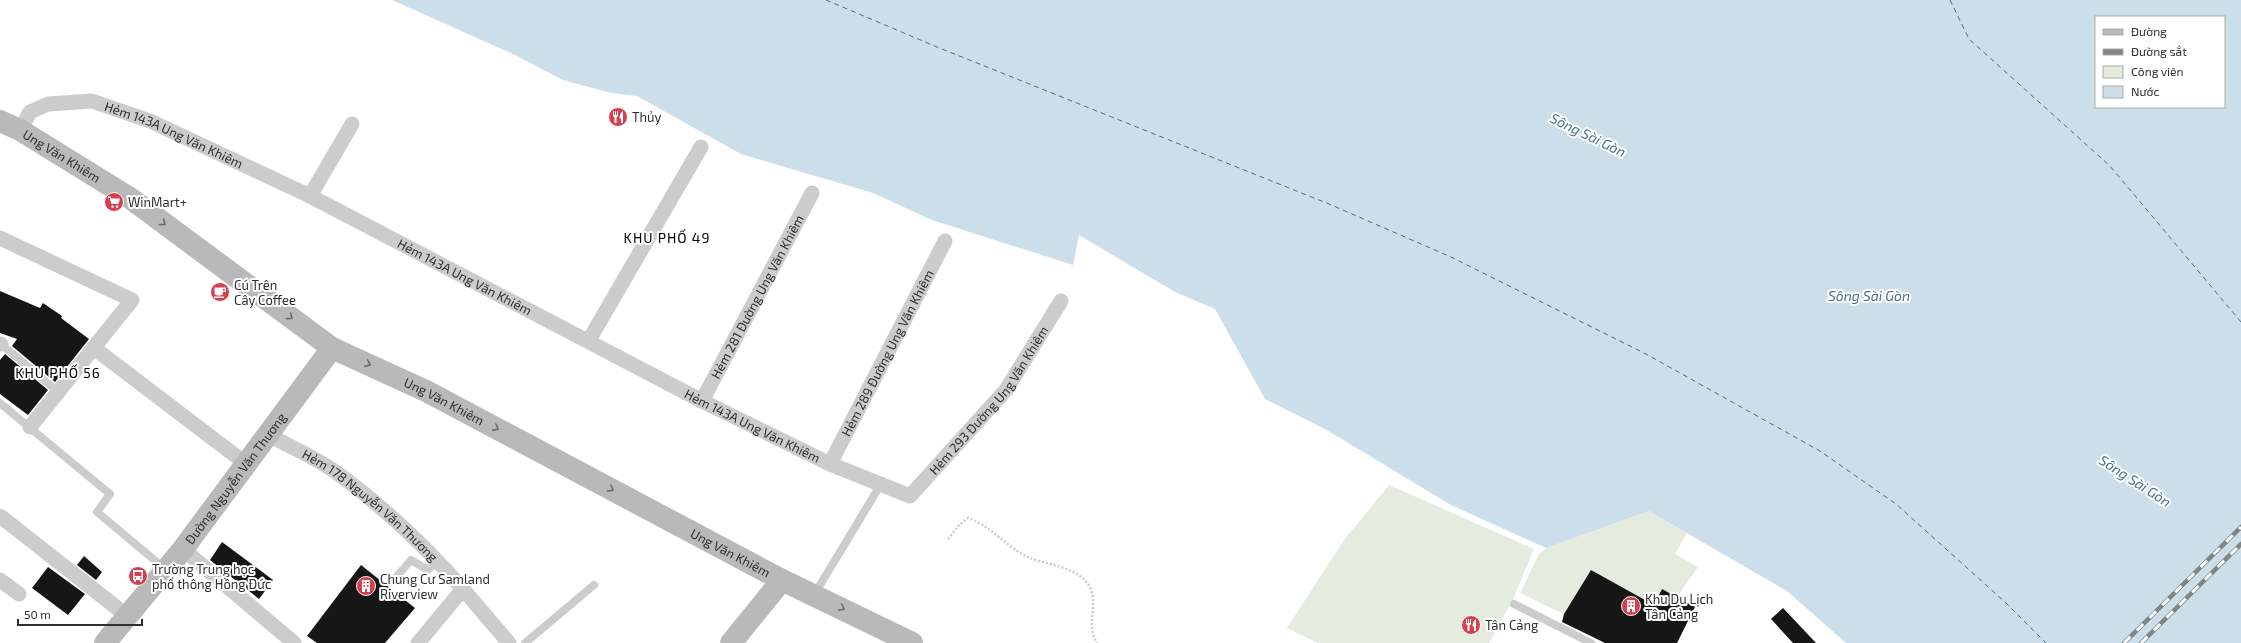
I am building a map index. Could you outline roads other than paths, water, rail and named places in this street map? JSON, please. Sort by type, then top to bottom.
[{"type":"main road","name":"Ung Văn Khiêm","points":[[0,121],[20,130],[130,198],[332,348],[426,391],[782,580],[912,643]]},
{"type":"main road","name":"Đường Nguyễn Văn Thương","points":[[105,643],[126,615],[183,549],[244,463],[269,435],[332,348]]},
{"type":"main road","points":[[731,643],[782,580]]},
{"type":"street","name":"Hẻm 143A Ung Văn Khiêm","points":[[20,130],[30,112],[48,104],[92,101],[150,121],[310,196],[589,340],[702,401],[830,464],[910,496]]},
{"type":"street","points":[[310,196],[352,124]]},
{"type":"street","points":[[589,340],[701,147]]},
{"type":"street","name":"Hẻm 281 Đường Ung Văn Khiêm","points":[[702,401],[812,193]]},
{"type":"street","points":[[0,238],[132,300],[30,426]]},
{"type":"street","name":"Hẻm 289 Đường Ung Văn Khiêm","points":[[830,464],[945,242]]},
{"type":"street","name":"Hẻm 293 Đường Ung Văn Khiêm","points":[[910,496],[1006,390],[1061,300]]},
{"type":"street","points":[[94,348],[244,463]]},
{"type":"street","name":"Hẻm 178 Nguyễn Văn Thương","points":[[269,435],[339,474],[405,528],[438,560],[509,643]]},
{"type":"street","points":[[0,516],[126,615]]},
{"type":"street","points":[[183,549],[294,643]]},
{"type":"street","points":[[0,580],[19,594]]},
{"type":"street","points":[[418,643],[463,589]]},
{"type":"lane","points":[[1,344],[57,391]]},
{"type":"lane","points":[[0,403],[30,426],[110,494],[97,512],[165,569]]},
{"type":"lane","points":[[814,595],[881,484]]},
{"type":"lane","points":[[392,582],[411,560],[428,570],[438,560]]},
{"type":"lane","points":[[525,643],[594,585]]},
{"type":"lane","points":[[1514,604],[1591,643]]},
{"type":"water","name":"Sông Sài Gòn","points":[[392,0],[2241,0],[2241,643],[1846,643],[1787,591],[1649,511],[1546,548],[1451,505],[1325,429],[1265,399],[1215,309],[1175,292],[1079,235],[1073,265],[932,220],[873,193],[741,154],[637,96],[611,93],[563,80],[515,55]]},
{"type":"railway","points":[[2124,643],[2241,527]]},
{"type":"railway","points":[[2141,643],[2241,544]]},
{"type":"place","name":"Thủy","points":[[618,117]]},
{"type":"place","name":"WinMart+","points":[[114,202]]},
{"type":"place","name":"Cú Trên Cây Coffee","points":[[220,292]]},
{"type":"place","name":"Trường Trung học phổ thông Hồng Đức","points":[[138,576]]},
{"type":"place","name":"Chung Cư Samland Riverview","points":[[366,586]]},
{"type":"place","name":"Khu Du Lịch Tân Cảng","points":[[1631,606]]},
{"type":"place","name":"Tân Cảng","points":[[1471,625]]},
{"type":"district","name":"KHU PHỐ 49","points":[[667,238]]},
{"type":"district","name":"KHU PHỐ 56","points":[[58,373]]}]
